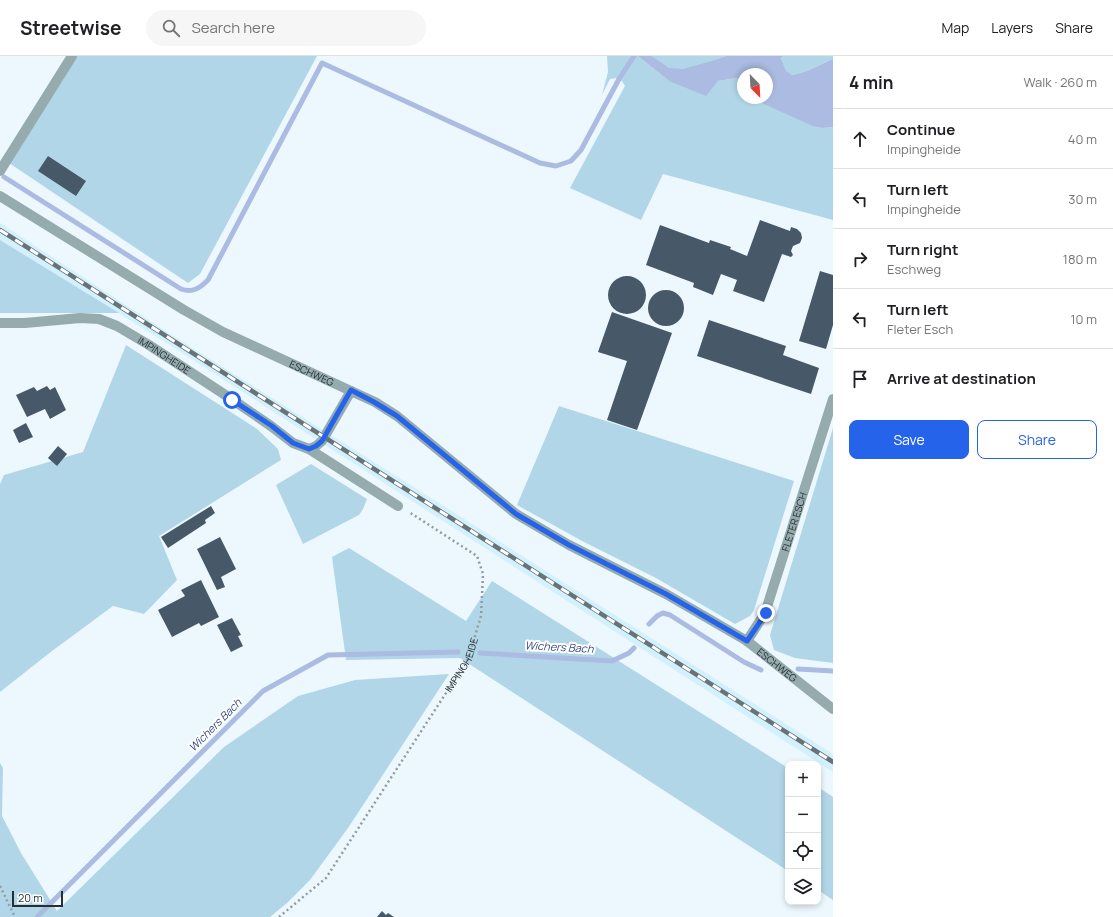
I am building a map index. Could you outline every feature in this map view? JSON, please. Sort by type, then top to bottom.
[{"type":"street","points":[[0,171],[72,56]]},
{"type":"street","name":"ESCHWEG","points":[[0,196],[184,310],[223,332],[351,390],[397,416],[516,514],[569,545],[666,594],[747,641],[833,709]]},
{"type":"street","name":"IMPINGHEIDE","points":[[0,323],[31,323],[80,318],[99,320],[117,326],[149,345],[272,426],[293,443],[309,449],[398,506]]},
{"type":"street","points":[[309,449],[322,441],[351,390]]},
{"type":"street","name":"FLETER ESCH","points":[[747,641],[766,613],[833,399]]},
{"type":"path","name":"IMPINGHEIDE","points":[[279,917],[326,878],[468,659],[481,616],[483,574],[477,556],[398,506]]},
{"type":"path","points":[[0,886],[15,917]]},
{"type":"shaded area","points":[[76,56],[317,56],[200,274],[188,283],[9,163]]},
{"type":"shaded area","points":[[607,56],[638,56],[669,81],[718,81],[737,78],[737,104],[764,104],[823,128],[833,127],[833,220],[663,174],[641,220],[570,188],[625,86],[619,79],[610,79],[602,95],[608,72]]},
{"type":"shaded area","points":[[638,56],[652,56],[669,68],[683,69],[726,56],[784,56],[781,58],[786,71],[792,75],[807,71],[833,59],[833,127],[823,128],[813,126],[764,104],[773,104],[773,68],[737,68],[737,78],[718,81],[706,96],[669,81]]},
{"type":"shaded area","points":[[652,56],[726,56],[699,66],[677,70],[669,68]]},
{"type":"shaded area","points":[[784,56],[833,56],[833,59],[807,71],[792,75],[786,72],[781,58]]},
{"type":"shaded area","points":[[0,223],[167,332],[436,501],[833,754],[833,772],[821,764],[821,761],[816,761],[162,340],[0,240]]},
{"type":"shaded area","points":[[0,240],[119,313],[0,313]]},
{"type":"shaded area","points":[[126,345],[257,429],[278,449],[281,460],[159,536],[177,580],[144,614],[113,606],[0,692],[0,484],[4,475],[83,452]]},
{"type":"shaded area","points":[[559,406],[794,481],[754,610],[750,616],[735,624],[656,578],[584,542],[517,505]]},
{"type":"shaded area","points":[[833,428],[833,663],[795,658],[774,650],[770,635]]},
{"type":"shaded area","points":[[311,464],[367,499],[359,515],[303,544],[276,485]]},
{"type":"shaded area","points":[[349,548],[466,621],[492,581],[785,766],[785,869],[460,658],[346,660],[332,557]]},
{"type":"shaded area","points":[[449,674],[348,828],[310,880],[287,903],[270,917],[0,917],[0,763],[3,768],[2,816],[21,853],[57,911],[224,747],[298,696],[355,680]]},
{"type":"shaded area","points":[[821,789],[833,797],[833,900],[821,892]]},
{"type":"building","points":[[48,156],[86,181],[76,196],[38,171]]},
{"type":"building","points":[[760,220],[790,231],[791,227],[797,229],[801,233],[802,238],[800,243],[793,246],[791,251],[793,255],[791,257],[782,254],[764,302],[733,291],[737,280],[721,274],[713,295],[693,287],[694,283],[646,265],[660,225],[709,243],[710,240],[731,247],[730,249],[747,256]]},
{"type":"building","points":[[820,271],[833,275],[833,325],[826,349],[799,341]]},
{"type":"building","points":[[627,276],[637,279],[643,285],[646,295],[643,305],[637,311],[627,314],[617,311],[611,305],[608,295],[611,285],[617,279]]},
{"type":"building","points":[[666,290],[676,293],[681,298],[684,308],[681,318],[676,323],[666,326],[656,323],[651,318],[648,308],[651,298],[656,293]]},
{"type":"building","points":[[612,312],[672,333],[637,430],[607,420],[627,361],[598,352]]},
{"type":"building","points":[[709,320],[786,346],[783,355],[819,368],[811,394],[697,356]]},
{"type":"building","points":[[47,386],[50,390],[55,387],[66,410],[50,419],[45,409],[27,417],[16,395],[34,387],[37,391]]},
{"type":"building","points":[[26,423],[33,437],[19,443],[13,430]]},
{"type":"building","points":[[58,446],[67,454],[57,466],[48,458]]},
{"type":"building","points":[[211,506],[215,513],[205,520],[206,523],[168,548],[161,537]]},
{"type":"building","points":[[220,537],[236,569],[221,577],[225,587],[217,590],[197,549]]},
{"type":"building","points":[[201,580],[219,617],[201,626],[199,623],[172,637],[158,610],[185,596],[181,590]]},
{"type":"building","points":[[232,618],[241,635],[238,636],[243,646],[231,652],[217,625]]},
{"type":"building","points":[[382,911],[386,915],[388,913],[394,917],[377,917]]},
{"type":"waterway","points":[[4,177],[181,289],[193,290],[208,280],[322,63],[540,163],[556,166],[571,161],[581,150],[619,79],[634,56]]},
{"type":"waterway","name":"Wichers Bach","points":[[649,624],[657,616],[663,613],[670,615],[744,662],[761,670]]},
{"type":"waterway","name":"Wichers Bach","points":[[480,653],[612,661],[629,653],[634,648]]},
{"type":"waterway","name":"Wichers Bach","points":[[37,917],[263,691],[328,655],[458,652]]},
{"type":"waterway","name":"Wichers Bach","points":[[798,669],[833,671]]},
{"type":"railway","points":[[0,230],[833,762]]},
{"type":"route","points":[[232,400],[272,426],[293,443],[301,447],[312,449],[325,437],[351,390],[397,416],[516,514],[569,545],[666,594],[747,641],[766,613]]}]
